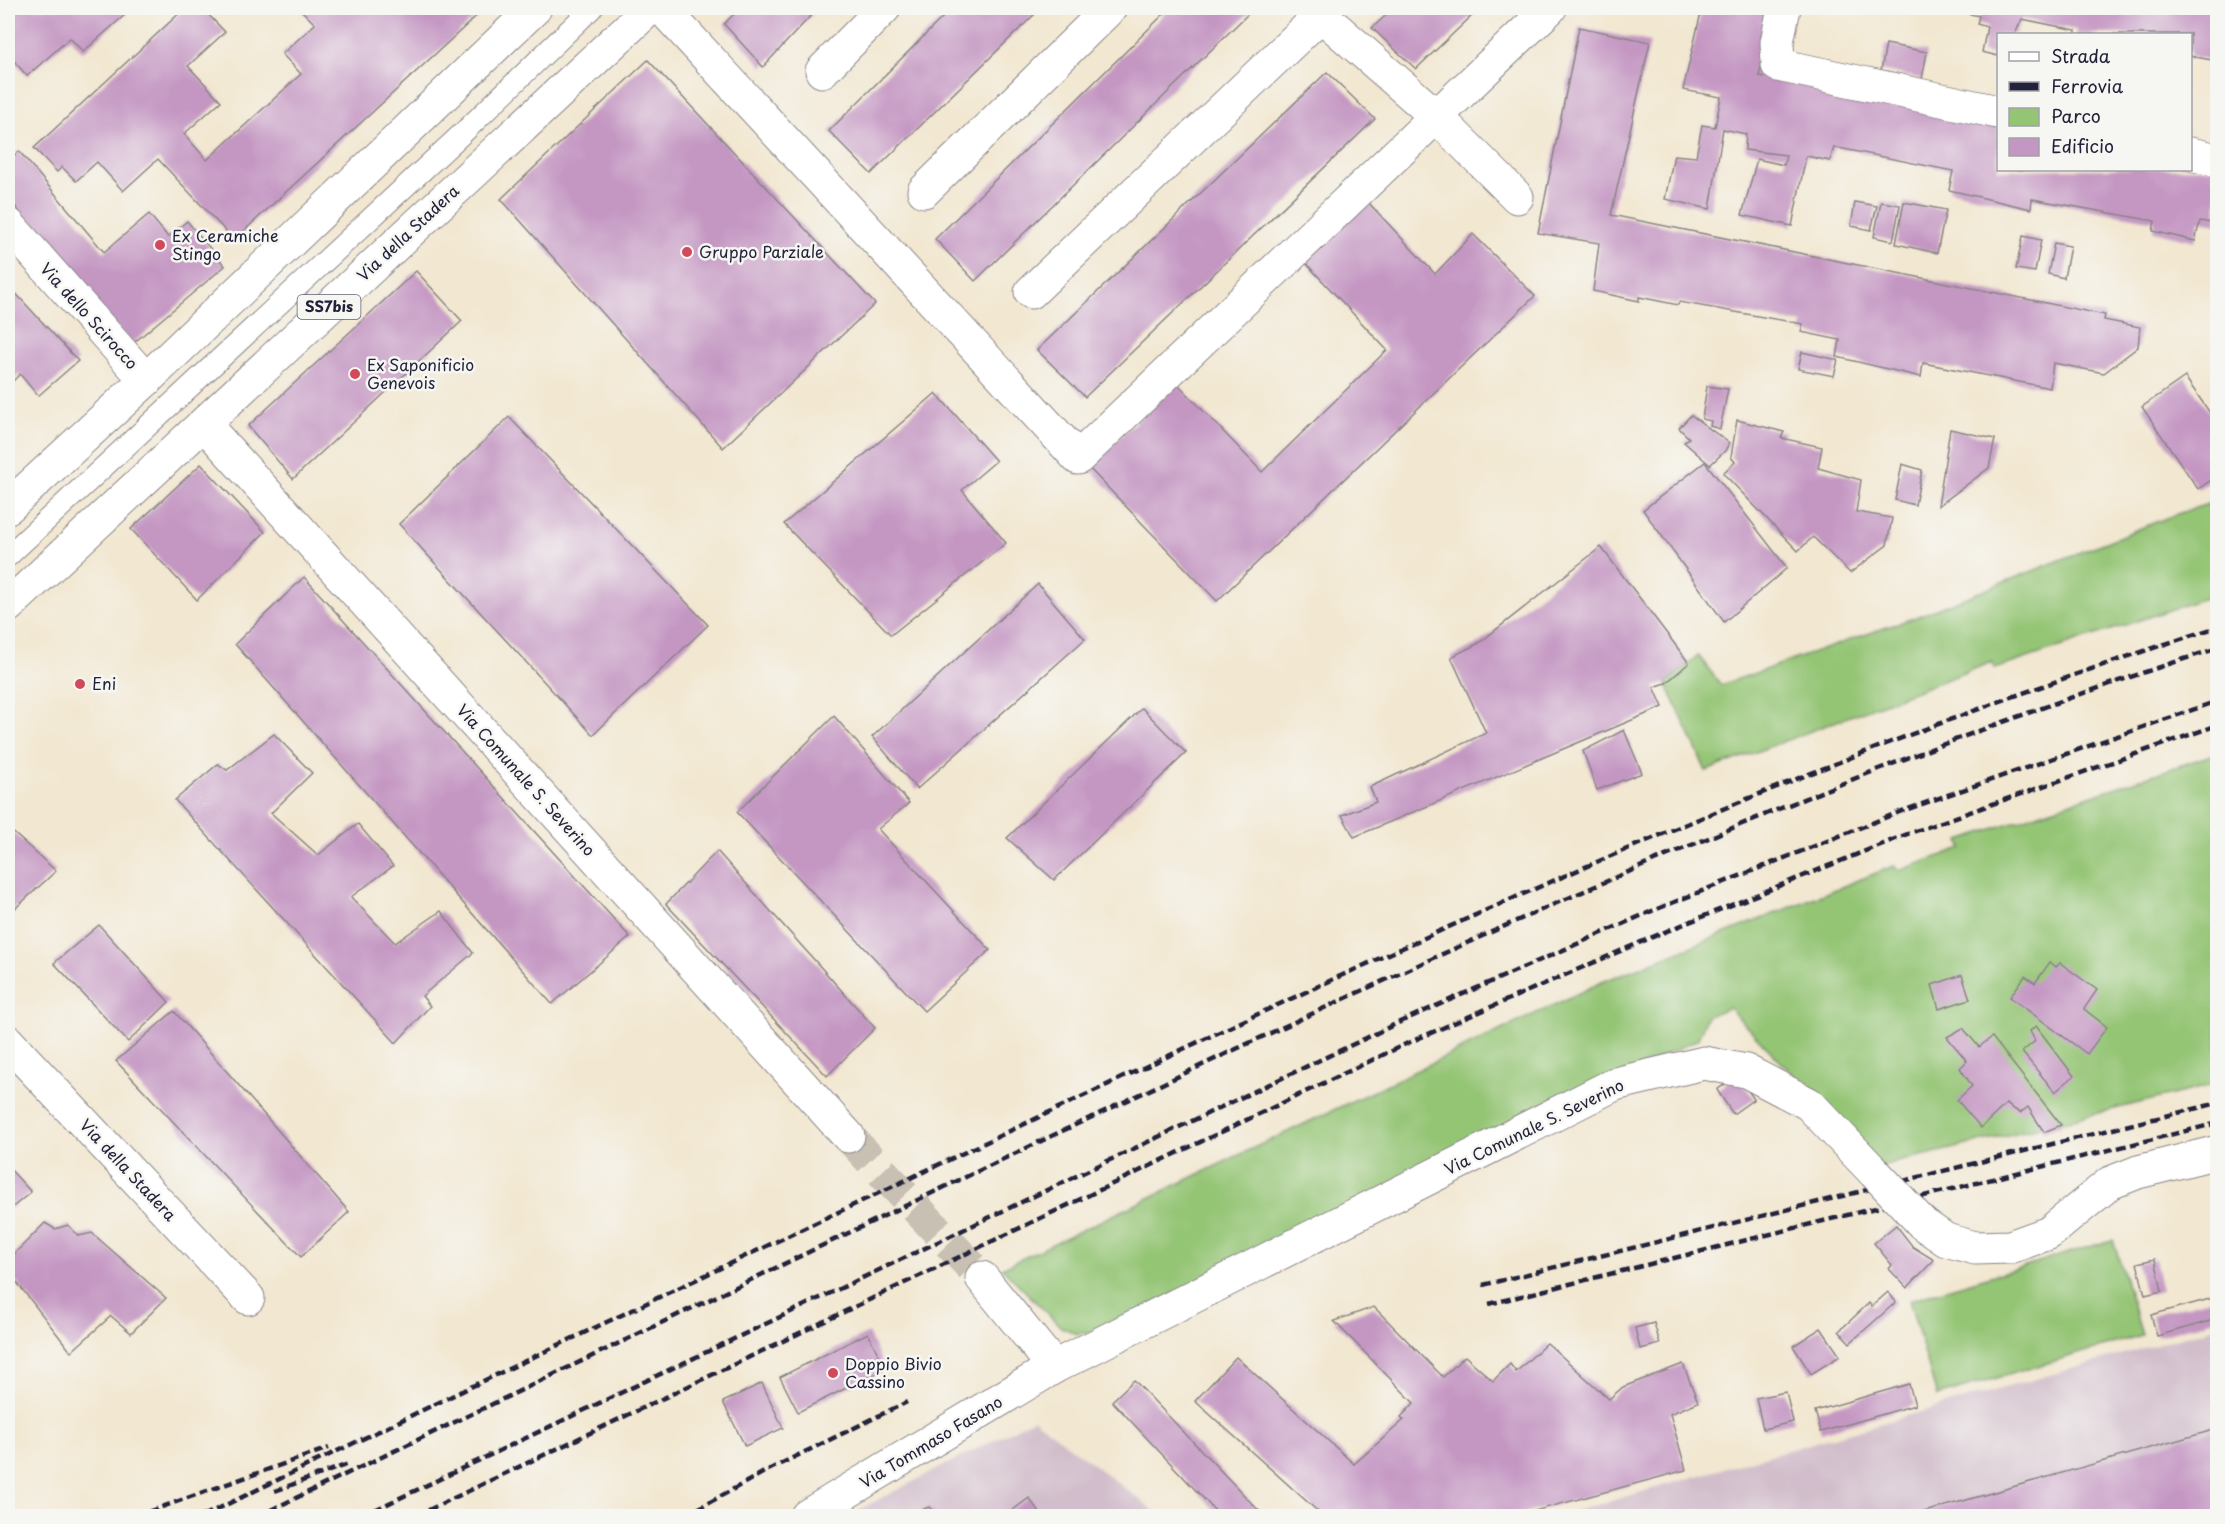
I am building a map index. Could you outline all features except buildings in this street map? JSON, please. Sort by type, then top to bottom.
[{"type":"street","points":[[8,507],[146,380],[535,8]]},
{"type":"street","name":"Via della Stadera","points":[[8,606],[650,8]]},
{"type":"street","points":[[662,8],[1078,458],[1550,8]]},
{"type":"street","points":[[822,71],[884,8]]},
{"type":"street","points":[[924,191],[1110,8]]},
{"type":"street","points":[[1784,8],[1777,42],[1778,65],[1997,112]]},
{"type":"street","points":[[1031,292],[1317,11],[1436,116],[1517,197]]},
{"type":"street","points":[[2192,154],[2217,160]]},
{"type":"street","name":"Via dello Scirocco","points":[[8,224],[146,380]]},
{"type":"street","name":"Via Comunale S. Severino","points":[[204,424],[849,1137]]},
{"type":"street","name":"Via della Stadera","points":[[8,1042],[248,1298]]},
{"type":"street","name":"Via Comunale S. Severino","points":[[1054,1367],[1604,1089],[1626,1081],[1704,1063],[1746,1071],[1809,1104],[1923,1224],[1946,1240],[1974,1248],[2010,1247],[2049,1233],[2110,1183],[2138,1172],[2217,1152]]},
{"type":"street","points":[[982,1278],[1054,1367]]},
{"type":"street","name":"Via Tommaso Fasano","points":[[807,1516],[1054,1367]]},
{"type":"lane","points":[[8,556],[467,129],[592,8]]},
{"type":"shaded area","points":[[2217,1327],[2217,1516],[1558,1516]]},
{"type":"shaded area","points":[[1034,1419],[1161,1516],[847,1516]]},
{"type":"green space","points":[[2217,501],[2217,594],[1995,669],[1992,662],[1706,771],[1666,683],[1698,655],[1721,685],[1916,617],[2174,515]]},
{"type":"green space","points":[[2217,753],[2217,1084],[1881,1166],[1729,1008],[1707,1016],[1698,1039],[1098,1331],[1078,1334],[1061,1327],[1002,1268],[1602,982],[1894,866],[1899,871],[1962,848],[1960,840]]},
{"type":"green space","points":[[2113,1240],[2142,1335],[1937,1396],[1909,1300]]},
{"type":"tunnel","points":[[848,1136],[982,1278]]},
{"type":"railway","points":[[203,1516],[1178,1051],[1470,917],[1617,853],[1915,733],[2066,678],[2218,627]]},
{"type":"railway","points":[[258,1516],[1291,1023],[1552,905],[1815,794],[2082,694],[2218,648]]},
{"type":"railway","points":[[362,1516],[1402,1021],[1652,911],[1902,811],[2218,701]]},
{"type":"railway","points":[[416,1516],[1410,1042],[1662,933],[1910,833],[2218,725]]},
{"type":"railway","points":[[1483,1285],[2218,1103]]},
{"type":"railway","points":[[1489,1304],[2218,1123]]},
{"type":"railway","points":[[685,1516],[766,1471],[907,1402]]},
{"type":"railway","points":[[136,1516],[329,1448]]},
{"type":"railway","points":[[275,1491],[351,1463]]},
{"type":"place","name":"Ex Ceramiche Stingo","points":[[160,245]]},
{"type":"place","name":"Gruppo Parziale","points":[[687,252]]},
{"type":"place","name":"Ex Saponificio Genevois","points":[[355,374]]},
{"type":"place","name":"Eni","points":[[80,684]]},
{"type":"place","name":"Doppio Bivio Cassino","points":[[833,1373]]}]
